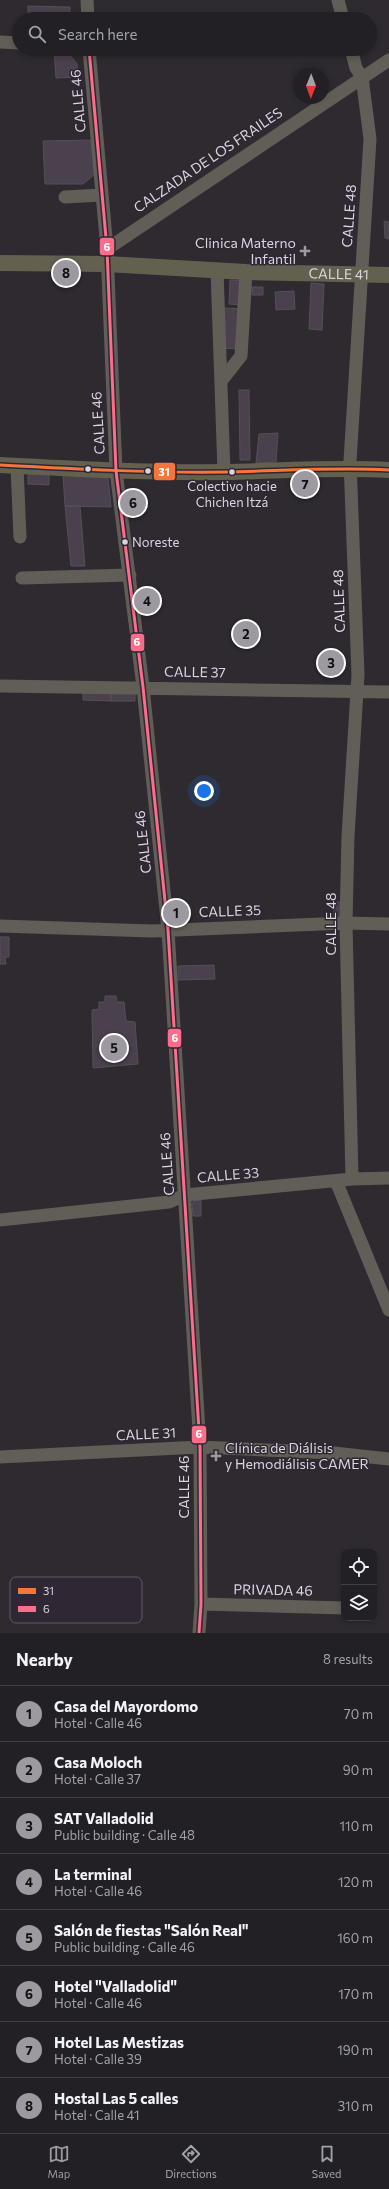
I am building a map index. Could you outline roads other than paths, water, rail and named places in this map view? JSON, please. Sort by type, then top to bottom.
[{"type":"main road","name":"CALLE 41","points":[[0,263],[106,257],[246,272],[361,274],[389,276]]},
{"type":"main road","points":[[0,466],[224,472],[350,468],[389,470]]},
{"type":"street","points":[[87,0],[88,12]]},
{"type":"street","points":[[338,0],[341,12]]},
{"type":"street","points":[[0,42],[12,43]]},
{"type":"street","name":"CALLE 46","points":[[90,56],[106,257],[116,470],[143,687],[168,930],[200,1446],[201,1604],[199,1633]]},
{"type":"street","name":"CALLE 48","points":[[352,1179],[346,923],[348,836],[358,691],[350,468],[370,139],[362,77],[356,68],[353,56]]},
{"type":"street","name":"CALZADA DE LOS FRAILES","points":[[106,257],[362,77],[389,60]]},
{"type":"street","points":[[65,197],[102,195]]},
{"type":"street","points":[[217,270],[224,472]]},
{"type":"street","points":[[222,380],[241,356],[246,272]]},
{"type":"street","points":[[17,466],[20,538]]},
{"type":"street","points":[[22,578],[130,575]]},
{"type":"street","name":"CALLE 37","points":[[0,686],[143,687],[389,692]]},
{"type":"street","name":"CALLE 35","points":[[0,926],[168,930],[346,923],[389,924]]},
{"type":"street","name":"CALLE 33","points":[[0,1220],[169,1202],[185,1195],[352,1179],[389,1178]]},
{"type":"street","points":[[336,1181],[389,1310]]},
{"type":"street","name":"CALLE 31","points":[[0,1457],[200,1446],[334,1453],[389,1459]]},
{"type":"street","name":"PRIVADA 46","points":[[201,1604],[341,1608]]},
{"type":"place","name":"Clinica Materno Infantil","points":[[305,251]]},
{"type":"place","name":"Hostal Las 5 calles","points":[[66,273]]},
{"type":"place","name":"Colectivo hacie Chichen Itzá","points":[[232,472]]},
{"type":"place","name":"Hotel Las Mestizas","points":[[305,484]]},
{"type":"place","name":"Hotel \"Valladolid\"","points":[[133,503]]},
{"type":"place","name":"Noreste","points":[[125,542]]},
{"type":"place","name":"La terminal","points":[[147,601]]},
{"type":"place","name":"Casa Moloch","points":[[246,634]]},
{"type":"place","name":"SAT Valladolid","points":[[331,663]]},
{"type":"place","name":"Casa del Mayordomo","points":[[176,913]]},
{"type":"place","name":"Salón de fiestas \"Salón Real\"","points":[[114,1048]]},
{"type":"place","name":"Clínica de Diálisis y Hemodiálisis CAMER","points":[[216,1456]]}]
